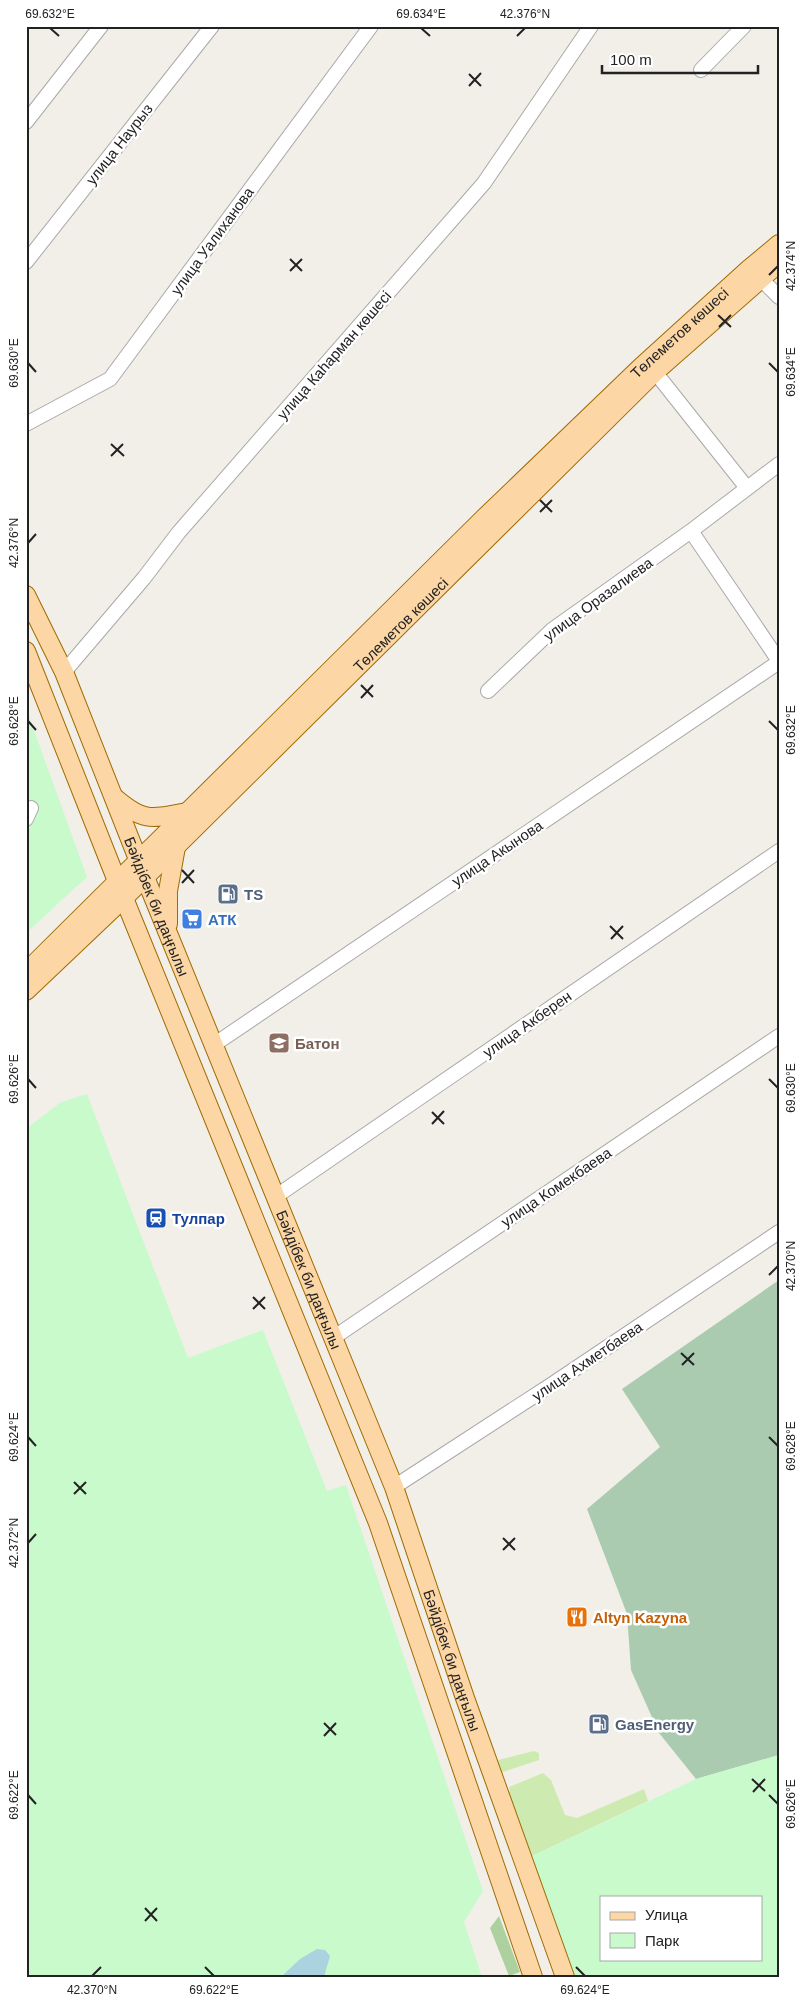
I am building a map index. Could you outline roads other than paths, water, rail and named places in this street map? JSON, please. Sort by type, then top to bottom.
[{"type":"main road","name":"Төлеметов көшесі","points":[[26,972],[633,375],[779,244]]},
{"type":"main road","name":"Төлеметов көшесі","points":[[26,991],[176,847],[655,372],[779,263]]},
{"type":"main road","name":"Бәйдібек би даңғылы","points":[[26,595],[64,672],[145,877],[215,1044],[394,1487],[465,1698],[565,1977]]},
{"type":"main road","name":"Бәйдібек би даңғылы","points":[[26,651],[117,881],[378,1523],[533,1977]]},
{"type":"main road","points":[[113,796],[136,814],[148,817],[187,812]]},
{"type":"main road","points":[[168,932],[168,891],[176,847]]},
{"type":"main road","points":[[224,1142],[249,1130]]},
{"type":"street","points":[[26,122],[101,26]]},
{"type":"street","name":"улица Наурыз","points":[[26,262],[212,26]]},
{"type":"street","name":"улица Уалиханова","points":[[26,424],[110,379],[371,26]]},
{"type":"street","name":"улица Каһарман көшесі","points":[[64,672],[144,578],[179,532],[484,183],[591,26]]},
{"type":"street","points":[[701,70],[744,26]]},
{"type":"street","points":[[760,278],[779,297]]},
{"type":"street","points":[[655,372],[747,488]]},
{"type":"street","name":"улица Оразалиева","points":[[488,691],[552,630],[690,531],[779,464]]},
{"type":"street","points":[[690,531],[779,662]]},
{"type":"street","name":"улица Акынова","points":[[215,1044],[779,662]]},
{"type":"street","name":"улица Акберен","points":[[276,1197],[779,851]]},
{"type":"street","name":"улица Комекбаева","points":[[333,1338],[779,1036]]},
{"type":"street","name":"улица Ахметбаева","points":[[394,1487],[559,1380],[779,1232]]},
{"type":"water","points":[[317,1949],[325,1950],[330,1956],[324,1977],[281,1977],[300,1959]]},
{"type":"place","name":"TS","points":[[228,894]]},
{"type":"place","name":"АТК","points":[[192,919]]},
{"type":"place","name":"Батон","points":[[279,1043]]},
{"type":"place","name":"Тулпар","points":[[156,1218]]},
{"type":"place","name":"Altyn Kazyna","points":[[577,1617]]},
{"type":"place","name":"GasEnergy","points":[[599,1724]]}]
